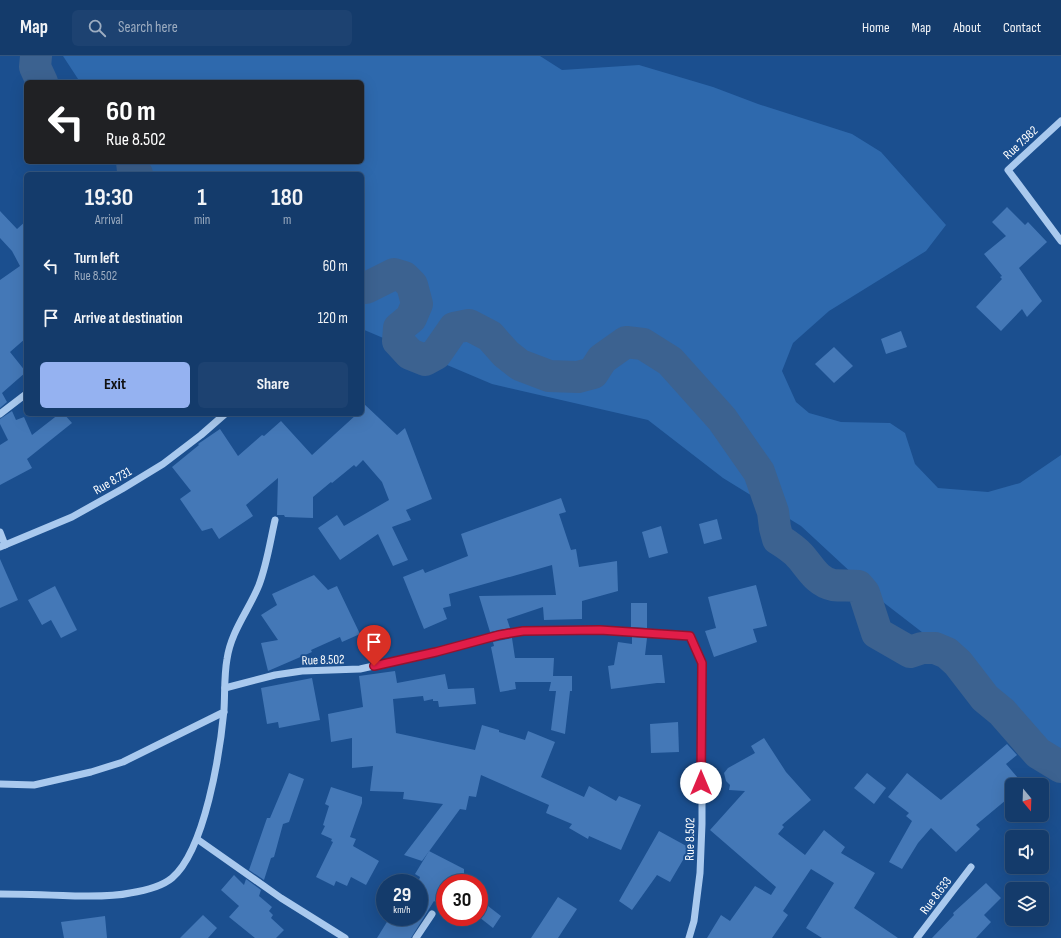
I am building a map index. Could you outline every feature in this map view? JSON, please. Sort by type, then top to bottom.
[{"type":"street","name":"Rue 7.982","points":[[1061,121],[1008,170],[1061,241]]},
{"type":"street","points":[[0,414],[24,396]]},
{"type":"street","name":"Rue 8.731","points":[[3,546],[72,517],[122,489],[163,464],[201,435],[223,416]]},
{"type":"street","points":[[0,894],[102,896],[128,894],[144,890],[171,878],[183,865],[197,839],[207,808],[224,712],[227,659],[231,640],[259,586],[265,567],[275,520]]},
{"type":"street","points":[[0,532],[3,546]]},
{"type":"street","name":"Rue 8.502","points":[[225,688],[275,675],[302,671],[360,669],[436,652],[499,635],[523,631],[600,630],[690,636],[702,663],[702,824],[700,873],[694,921],[689,938]]},
{"type":"street","points":[[0,784],[34,785],[91,772],[122,762],[224,712]]},
{"type":"street","points":[[197,839],[281,898],[345,938]]},
{"type":"street","name":"Rue 8.633","points":[[917,938],[971,867]]},
{"type":"street","points":[[416,938],[432,914]]},
{"type":"shaded area","points":[[63,56],[540,56],[562,70],[639,65],[713,87],[758,104],[852,134],[881,152],[946,225],[926,251],[829,311],[793,343],[782,371],[796,402],[809,413],[841,422],[890,423],[905,433],[915,464],[938,488],[988,492],[1020,483],[1061,455],[1061,782],[993,687],[883,602],[801,526],[723,478],[648,420],[492,384],[364,330],[364,172],[151,172],[145,164],[364,164],[364,80],[79,80]]},
{"type":"building","points":[[1007,207],[1025,225],[1028,222],[1047,242],[1019,268],[1042,301],[1027,317],[1022,309],[1001,331],[976,307],[1002,279],[1000,277],[1002,276],[984,254],[1006,236],[992,222]]},
{"type":"building","points":[[0,211],[17,229],[24,223],[24,340],[10,352],[24,370],[24,374],[2,393],[7,402],[0,408],[0,280],[20,266],[12,251],[0,238]]},
{"type":"building","points":[[901,331],[907,347],[886,354],[881,339]]},
{"type":"building","points":[[834,347],[853,366],[834,383],[815,364]]},
{"type":"building","points":[[364,404],[397,435],[405,428],[432,499],[406,510],[411,520],[392,527],[408,560],[393,566],[378,534],[340,560],[318,528],[337,515],[344,526],[389,500],[382,482],[363,460],[356,467],[354,465],[313,497],[313,518],[285,517],[284,515],[277,515],[278,478],[246,505],[253,516],[219,539],[212,528],[202,531],[180,499],[191,491],[172,467],[199,445],[198,444],[220,429],[238,456],[281,421],[312,455],[355,416],[364,416]]},
{"type":"building","points":[[12,411],[16,420],[24,417],[32,435],[56,416],[66,416],[72,423],[27,459],[32,468],[0,485],[0,445],[8,440],[0,424],[0,419]]},
{"type":"building","points":[[561,498],[566,512],[559,514],[571,550],[576,549],[579,567],[617,561],[618,591],[582,601],[582,619],[544,620],[543,607],[507,619],[510,628],[490,632],[479,596],[556,595],[552,565],[449,594],[451,606],[443,608],[447,619],[424,629],[403,577],[423,569],[425,573],[468,556],[461,534]]},
{"type":"building","points":[[717,519],[722,539],[704,544],[699,524]]},
{"type":"building","points":[[661,526],[668,553],[649,558],[642,532]]},
{"type":"building","points":[[0,559],[18,600],[0,608]]},
{"type":"building","points":[[314,575],[328,590],[337,586],[360,634],[342,642],[340,637],[311,650],[312,652],[268,671],[261,643],[278,640],[261,615],[277,605],[272,594]]},
{"type":"building","points":[[756,585],[767,626],[753,629],[757,642],[714,657],[705,631],[716,628],[708,597]]},
{"type":"building","points":[[55,586],[77,630],[61,638],[51,620],[42,625],[28,600]]},
{"type":"building","points":[[631,603],[647,603],[647,628],[631,627]]},
{"type":"building","points":[[632,637],[647,638],[645,655],[662,655],[665,683],[611,689],[608,666],[614,665],[618,642],[632,644]]},
{"type":"building","points":[[512,638],[515,658],[554,658],[553,676],[572,676],[572,691],[570,691],[565,734],[551,730],[556,691],[549,691],[551,682],[515,682],[516,689],[500,692],[491,647],[494,646],[493,642]]},
{"type":"building","points":[[395,671],[397,683],[445,674],[448,689],[474,688],[476,704],[439,707],[438,701],[433,701],[433,699],[424,701],[423,696],[393,699],[396,733],[475,750],[482,725],[525,740],[528,731],[555,742],[541,777],[584,797],[589,786],[616,801],[619,796],[641,805],[621,850],[589,836],[588,839],[569,828],[572,824],[546,813],[549,805],[481,775],[476,797],[469,796],[466,810],[460,809],[422,861],[404,855],[443,804],[403,799],[404,792],[370,791],[373,766],[352,768],[352,738],[331,742],[328,714],[363,707],[359,676]]},
{"type":"building","points":[[312,678],[320,720],[279,728],[278,722],[267,724],[261,688]]},
{"type":"building","points":[[678,722],[679,752],[651,753],[650,724]]},
{"type":"building","points":[[764,738],[786,772],[811,800],[782,825],[784,827],[778,834],[805,855],[824,830],[845,847],[841,853],[875,873],[854,908],[898,938],[822,938],[806,928],[834,883],[811,869],[783,911],[788,915],[772,938],[707,938],[721,915],[730,921],[755,886],[771,895],[776,887],[710,830],[745,791],[729,790],[730,785],[726,781],[724,773],[728,768],[755,753],[751,746]]},
{"type":"building","points":[[1007,744],[1017,755],[1006,764],[1018,778],[1005,778],[1005,801],[976,825],[980,829],[956,852],[931,828],[918,843],[902,869],[889,862],[912,821],[906,816],[909,813],[888,797],[907,773],[941,800]]},
{"type":"building","points":[[289,773],[304,779],[289,822],[283,824],[274,857],[271,858],[264,880],[249,870],[267,818],[270,818]]},
{"type":"building","points":[[867,773],[886,788],[874,804],[854,788]]},
{"type":"building","points":[[331,787],[362,797],[362,803],[350,837],[356,839],[353,846],[379,861],[366,885],[351,877],[347,886],[336,881],[334,886],[316,877],[333,842],[331,841],[332,839],[321,834],[325,826],[323,825],[329,806],[325,804]]},
{"type":"building","points":[[659,831],[690,848],[670,882],[657,875],[632,910],[619,901]]},
{"type":"building","points":[[429,851],[464,869],[464,874],[436,874],[436,902],[434,901],[428,911],[428,874],[415,874]]},
{"type":"building","points":[[234,875],[244,885],[246,879],[261,890],[259,896],[272,907],[269,911],[273,915],[271,918],[284,930],[276,938],[255,938],[229,917],[239,906],[221,890]]},
{"type":"building","points":[[986,883],[1001,898],[984,915],[991,922],[976,938],[932,938],[954,915],[953,913]]},
{"type":"building","points":[[558,897],[577,909],[558,938],[531,938]]},
{"type":"building","points":[[488,906],[501,916],[493,928],[488,924]]},
{"type":"building","points":[[203,915],[217,928],[208,938],[180,938]]},
{"type":"building","points":[[105,916],[107,938],[64,938],[61,922]]},
{"type":"building","points":[[384,926],[418,926],[411,938],[377,938]]},
{"type":"waterway","points":[[36,56],[35,67],[41,80]]},
{"type":"waterway","points":[[132,164],[134,172]]},
{"type":"waterway","points":[[364,288],[366,288],[394,274],[404,277],[412,285],[417,304],[411,318],[399,328],[398,341],[410,354],[425,360],[436,354],[454,328],[469,325],[490,336],[506,354],[520,365],[549,376],[578,377],[593,373],[602,359],[626,342],[643,344],[670,361],[722,419],[759,472],[773,512],[778,539],[795,551],[814,574],[822,581],[833,585],[858,586],[864,593],[877,633],[910,652],[922,648],[935,648],[947,653],[958,663],[985,698],[1002,712],[1038,753],[1061,767]]},
{"type":"route","points":[[374,666],[436,652],[499,635],[523,631],[600,630],[690,636],[702,663],[701,783]]}]
